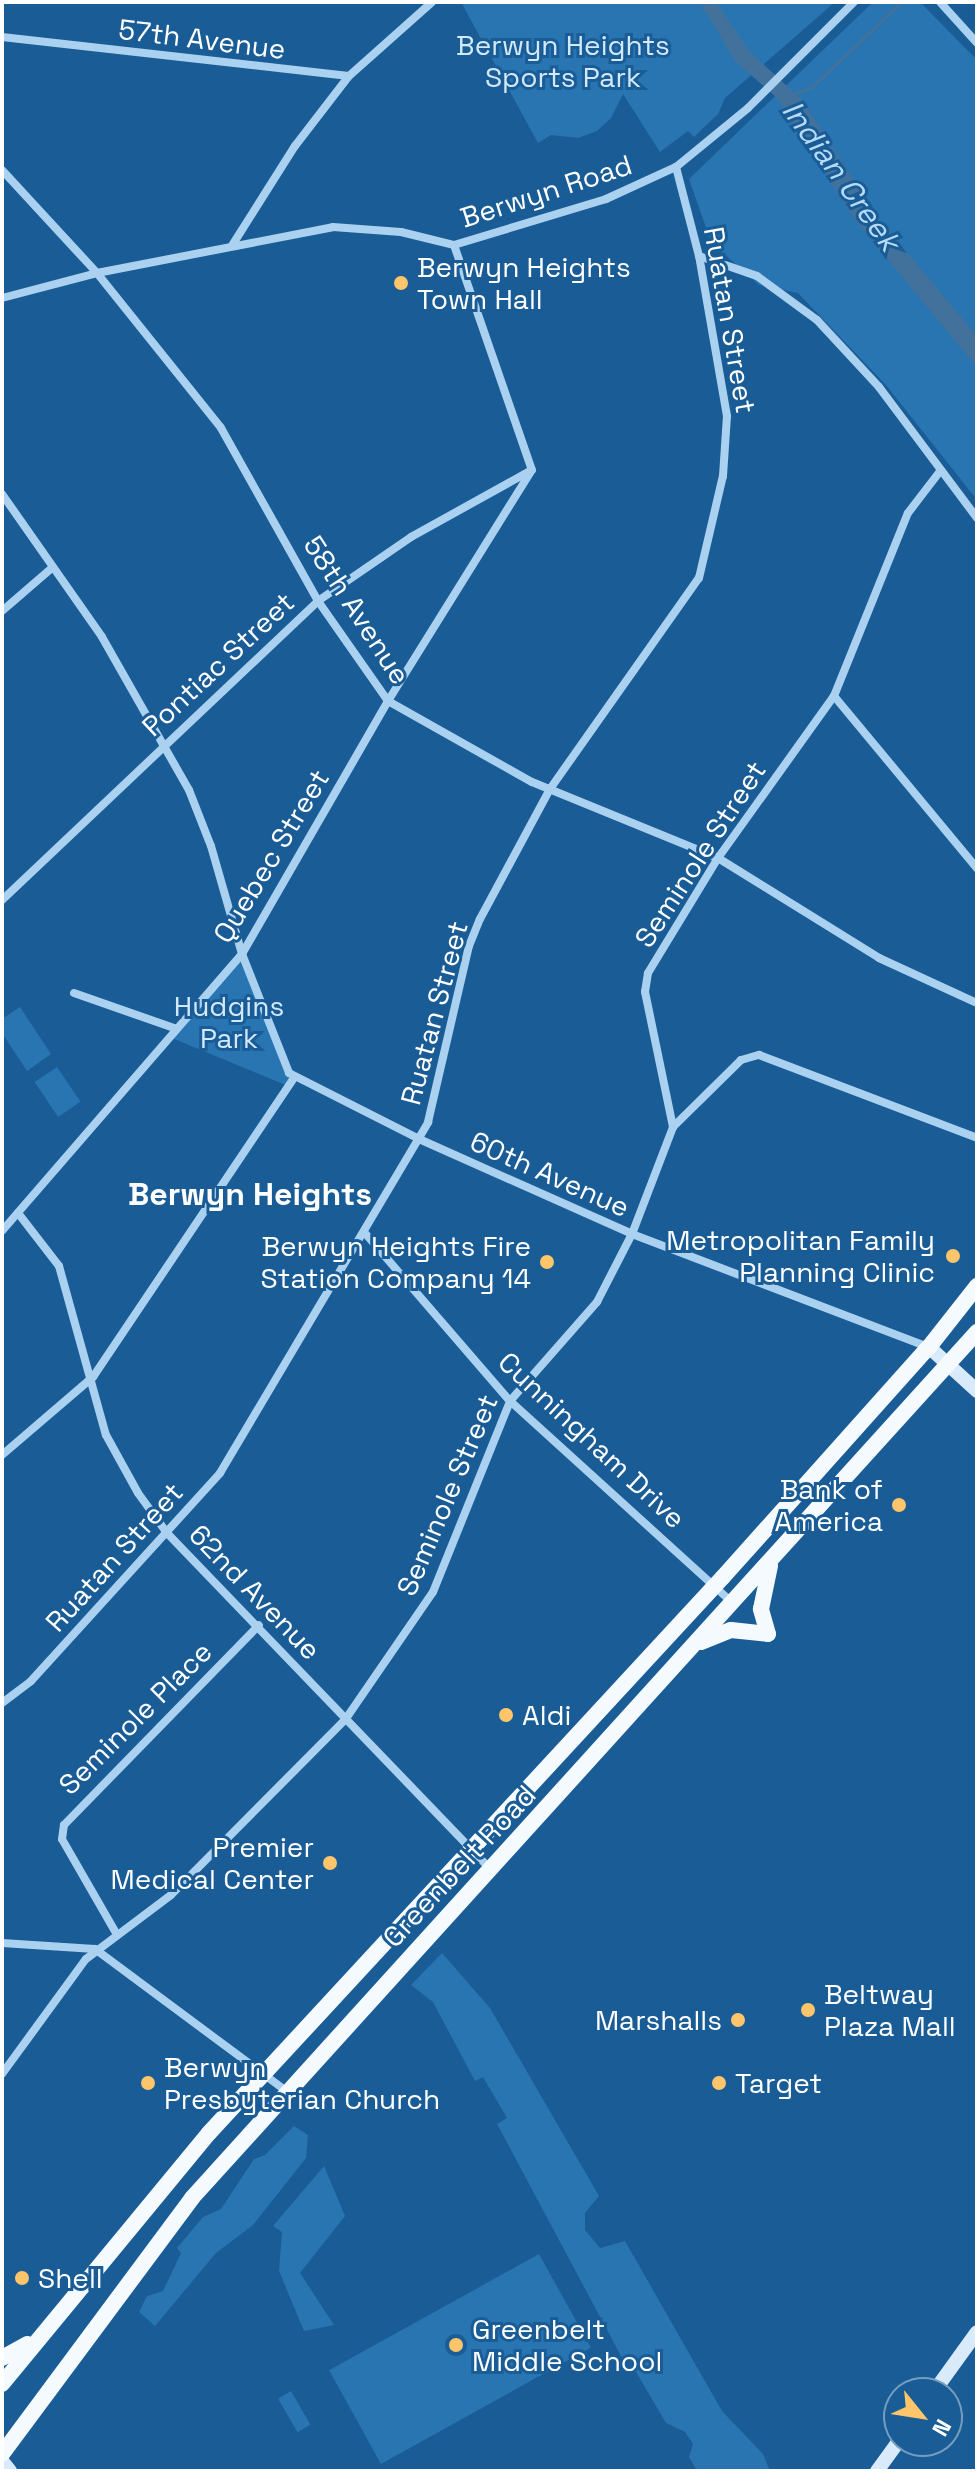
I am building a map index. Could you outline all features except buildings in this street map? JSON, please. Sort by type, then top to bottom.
[{"type":"main road","name":"Greenbelt Road","points":[[2,2384],[54,2318],[263,2073],[715,1586],[929,1347],[977,1286]]},
{"type":"main road","name":"Greenbelt Road","points":[[2,2454],[122,2287],[286,2091],[492,1871],[977,1332]]},
{"type":"main road","points":[[693,1646],[731,1630],[768,1634],[762,1593],[774,1556]]},
{"type":"main road","points":[[2,2358],[54,2318]]},
{"type":"street","points":[[233,244],[295,146],[349,76],[432,2]]},
{"type":"street","name":"Berwyn Road","points":[[2,298],[97,273],[233,244],[346,227],[454,245],[606,199],[676,167],[761,94],[854,2]]},
{"type":"street","points":[[940,2],[977,43]]},
{"type":"street","name":"57th Avenue","points":[[2,37],[349,76]]},
{"type":"street","name":"Ruatan Street","points":[[2,1703],[31,1681],[220,1473],[419,1139],[431,1111],[469,946],[550,789],[647,658],[705,562],[723,476],[727,416],[699,256],[676,167]]},
{"type":"street","name":"58th Avenue","points":[[2,170],[97,273],[221,428],[318,601],[388,701],[550,789],[718,858],[879,958],[977,1003]]},
{"type":"street","points":[[454,245],[532,470]]},
{"type":"street","points":[[699,256],[757,276],[817,320],[879,387],[977,518]]},
{"type":"street","name":"Pontiac Street","points":[[2,900],[318,601],[411,537],[532,470]]},
{"type":"street","name":"Quebec Street","points":[[2,1231],[174,1028],[242,954],[388,701],[532,470]]},
{"type":"street","name":"Seminole Street","points":[[2,2074],[95,1949],[171,1895],[345,1720],[433,1592],[510,1401],[590,1313],[632,1234],[673,1127],[645,981],[718,858],[834,696],[908,513],[941,470]]},
{"type":"street","points":[[2,494],[53,567],[165,743],[211,846],[242,954],[279,1054],[295,1076],[93,1377],[2,1455]]},
{"type":"street","points":[[2,611],[53,567]]},
{"type":"street","points":[[834,696],[977,868]]},
{"type":"street","points":[[74,993],[174,1028]]},
{"type":"street","points":[[673,1127],[727,1071],[749,1057],[766,1056],[977,1138]]},
{"type":"street","name":"60th Avenue","points":[[295,1076],[419,1139],[632,1234],[929,1347]]},
{"type":"street","name":"62nd Avenue","points":[[18,1213],[59,1266],[112,1449],[167,1533],[259,1625],[345,1720],[492,1871]]},
{"type":"street","name":"Cunningham Drive","points":[[364,1232],[510,1401],[733,1602]]},
{"type":"street","points":[[929,1347],[977,1391]]},
{"type":"street","name":"Seminole Place","points":[[116,1933],[62,1839],[64,1825],[259,1625]]},
{"type":"street","points":[[2,1943],[95,1949],[286,2091]]},
{"type":"street","points":[[945,2377],[977,2332]]},
{"type":"street","points":[[2,2461],[10,2471]]},
{"type":"green space","name":"Berwyn Heights Sports Park","points":[[461,2],[835,2],[725,98],[718,114],[694,137],[688,131],[660,152],[623,94],[611,118],[597,131],[578,138],[551,135],[538,143]]},
{"type":"green space","points":[[873,2],[920,2],[977,60],[977,500],[886,385],[798,293],[759,285],[711,242],[689,179]]},
{"type":"green space","name":"Hudgins Park","points":[[242,954],[279,1054],[295,1076],[288,1086],[167,1036]]},
{"type":"green space","points":[[20,1007],[51,1054],[27,1071],[2,1033],[2,1019]]},
{"type":"green space","points":[[57,1067],[80,1102],[58,1117],[35,1082]]},
{"type":"green space","points":[[442,1953],[490,2008],[599,2196],[585,2213],[585,2230],[600,2248],[625,2241],[722,2411],[763,2454],[770,2471],[697,2471],[689,2457],[693,2444],[685,2432],[666,2423],[629,2360],[622,2358],[497,2124],[507,2118],[483,2077],[475,2081],[433,2002],[411,1985]]},
{"type":"green space","points":[[294,2126],[308,2135],[306,2158],[253,2225],[216,2253],[155,2326],[139,2312],[147,2296],[163,2291],[181,2253],[177,2248],[203,2217],[221,2209],[254,2159],[265,2155]]},
{"type":"green space","points":[[324,2166],[345,2216],[300,2273],[334,2325],[304,2331],[279,2271],[282,2232],[273,2226]]},
{"type":"green space","points":[[539,2254],[591,2348],[381,2464],[329,2370]]},
{"type":"green space","points":[[291,2391],[310,2425],[298,2432],[278,2398]]},
{"type":"water","name":"Indian Creek","points":[[700,2],[716,2],[750,52],[803,101],[878,218],[977,336],[977,367],[855,220],[777,98],[735,61]]},
{"type":"waterway","points":[[796,93],[812,87],[901,2]]},
{"type":"place","name":"Berwyn Heights Town Hall","points":[[401,283]]},
{"type":"place","name":"Metropolitan Family Planning Clinic","points":[[953,1256]]},
{"type":"place","name":"Berwyn Heights Fire Station Company 14","points":[[547,1262]]},
{"type":"place","name":"Bank of America","points":[[899,1505]]},
{"type":"place","name":"Aldi","points":[[506,1715]]},
{"type":"place","name":"Premier Medical Center","points":[[330,1863]]},
{"type":"place","name":"Beltway Plaza Mall","points":[[808,2010]]},
{"type":"place","name":"Marshalls","points":[[738,2020]]},
{"type":"place","name":"Berwyn Presbyterian Church","points":[[148,2083]]},
{"type":"place","name":"Target","points":[[719,2083]]},
{"type":"place","name":"Shell","points":[[22,2278]]},
{"type":"place","name":"Greenbelt Middle School","points":[[456,2345]]},
{"type":"district","name":"Berwyn Heights","points":[[250,1194]]}]
